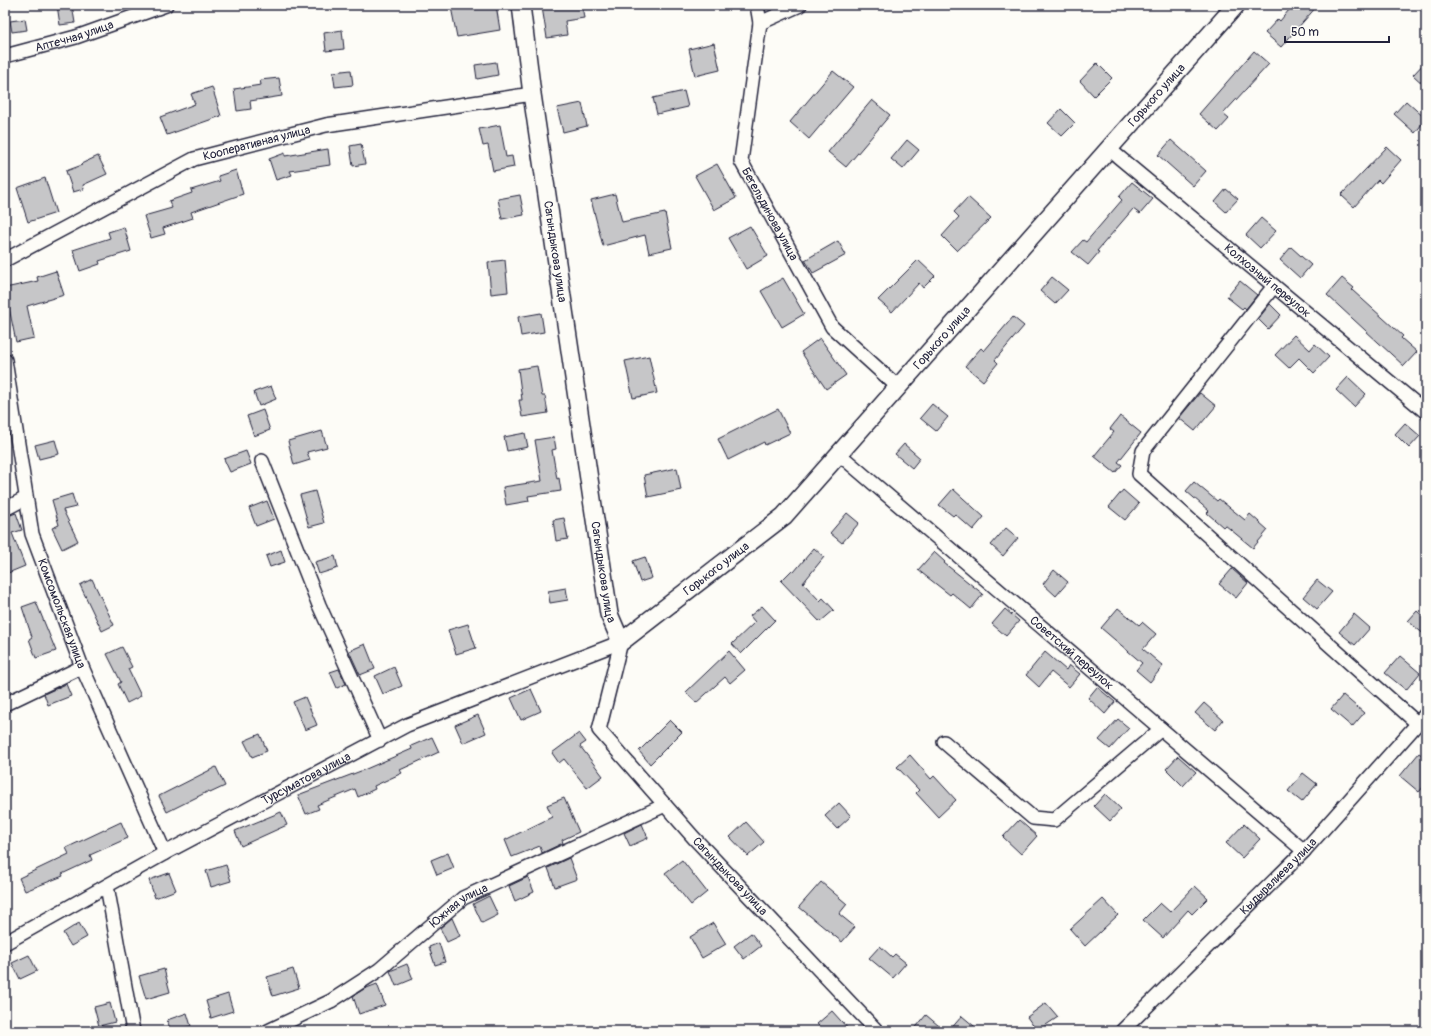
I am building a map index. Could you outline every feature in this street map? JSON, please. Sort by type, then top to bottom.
[{"type":"street","name":"Аптечная улица","points":[[5,56],[76,37],[166,5]]},
{"type":"street","name":"Сагындыкова улица","points":[[520,5],[609,614],[621,642],[599,730],[665,805],[877,1031]]},
{"type":"street","name":"Бегельдинова улица","points":[[757,5],[760,23],[741,161],[832,327],[898,387]]},
{"type":"street","points":[[760,23],[800,5]]},
{"type":"street","name":"Горького улица","points":[[621,642],[784,516],[1236,5]]},
{"type":"street","name":"Кооперативная улица","points":[[5,260],[194,159],[326,125],[532,94]]},
{"type":"street","name":"Колхозный переулок","points":[[1109,149],[1426,412]]},
{"type":"street","points":[[1274,286],[1143,450],[1139,474],[1422,719]]},
{"type":"street","name":"Комсомольская улица","points":[[5,360],[32,534],[82,667],[165,853]]},
{"type":"street","name":"Советский переулок","points":[[839,454],[1304,851]]},
{"type":"street","points":[[262,461],[319,605],[380,740]]},
{"type":"street","points":[[5,509],[26,498]]},
{"type":"street","name":"Турсуматова улица","points":[[5,943],[165,853],[407,726],[621,642]]},
{"type":"street","points":[[5,704],[82,667]]},
{"type":"street","name":"Кыдыралиева улица","points":[[1122,1031],[1304,851],[1422,719]]},
{"type":"street","points":[[944,742],[1033,818],[1054,820],[1161,729]]},
{"type":"street","name":"Южная улица","points":[[268,1031],[331,1001],[379,970],[463,898],[665,805]]},
{"type":"street","points":[[107,886],[133,1031]]},
{"type":"building","points":[[57,5],[72,5],[75,23],[60,25]]},
{"type":"building","points":[[462,5],[496,5],[500,30],[457,37],[451,7]]},
{"type":"building","points":[[557,5],[582,5],[584,18],[565,21],[567,35],[547,38],[542,7]]},
{"type":"building","points":[[1293,5],[1318,5],[1281,47],[1265,33],[1278,19],[1280,21]]},
{"type":"building","points":[[25,19],[27,30],[12,32],[10,21]]},
{"type":"building","points":[[342,30],[344,49],[326,51],[324,33]]},
{"type":"building","points":[[714,43],[720,70],[695,76],[689,49]]},
{"type":"building","points":[[1254,51],[1269,64],[1223,114],[1229,119],[1218,131],[1199,114]]},
{"type":"building","points":[[1426,61],[1426,87],[1413,75]]},
{"type":"building","points":[[496,62],[498,75],[477,79],[475,65]]},
{"type":"building","points":[[1097,63],[1112,78],[1094,96],[1080,81]]},
{"type":"building","points":[[351,70],[353,85],[335,87],[333,72]]},
{"type":"building","points":[[833,71],[853,87],[809,139],[790,122]]},
{"type":"building","points":[[279,78],[282,96],[250,101],[251,109],[237,111],[234,89],[261,85],[260,80]]},
{"type":"building","points":[[212,87],[221,116],[167,135],[160,117],[195,104],[191,94]]},
{"type":"building","points":[[684,91],[688,107],[657,114],[653,98]]},
{"type":"building","points":[[872,100],[890,115],[846,167],[828,152]]},
{"type":"building","points":[[1406,101],[1426,119],[1415,133],[1394,114]]},
{"type":"building","points":[[582,103],[587,126],[563,132],[557,108]]},
{"type":"building","points":[[1061,109],[1075,123],[1062,136],[1048,123]]},
{"type":"building","points":[[500,125],[506,157],[512,156],[514,167],[493,171],[488,145],[483,146],[479,129]]},
{"type":"building","points":[[907,140],[919,150],[903,169],[891,159]]},
{"type":"building","points":[[1171,140],[1206,171],[1193,186],[1158,155]]},
{"type":"building","points":[[361,144],[365,164],[353,166],[350,146]]},
{"type":"building","points":[[1387,147],[1401,160],[1381,183],[1378,180],[1354,207],[1341,195]]},
{"type":"building","points":[[328,149],[330,165],[290,171],[292,175],[276,180],[269,159],[285,153],[285,156]]},
{"type":"building","points":[[98,156],[107,174],[83,185],[84,189],[73,192],[66,171],[82,165],[81,164]]},
{"type":"building","points":[[717,164],[736,198],[714,210],[695,176]]},
{"type":"building","points":[[236,170],[243,194],[191,212],[193,218],[163,228],[165,234],[151,238],[144,216],[172,208],[169,201],[192,193],[191,190],[220,181],[218,176]]},
{"type":"building","points":[[45,178],[56,213],[28,222],[17,188]]},
{"type":"building","points":[[1132,182],[1153,199],[1140,214],[1133,209],[1097,251],[1099,252],[1088,265],[1072,252],[1083,240],[1086,242],[1122,200],[1119,197]]},
{"type":"building","points":[[1226,189],[1238,199],[1226,212],[1215,202]]},
{"type":"building","points":[[615,194],[622,222],[665,213],[672,248],[649,253],[645,235],[603,246],[591,200]]},
{"type":"building","points":[[520,195],[524,215],[502,219],[498,199]]},
{"type":"building","points":[[968,197],[991,218],[957,251],[942,236],[959,217],[954,212]]},
{"type":"building","points":[[1261,218],[1276,231],[1260,248],[1246,235]]},
{"type":"building","points":[[750,226],[768,256],[746,269],[728,238]]},
{"type":"building","points":[[124,227],[131,251],[99,261],[100,264],[80,271],[73,250],[110,238],[108,232]]},
{"type":"building","points":[[838,241],[846,255],[813,273],[805,260]]},
{"type":"building","points":[[1291,247],[1311,265],[1300,278],[1280,260]]},
{"type":"building","points":[[505,260],[508,292],[491,294],[488,262]]},
{"type":"building","points":[[918,260],[935,276],[923,288],[919,283],[892,312],[878,300]]},
{"type":"building","points":[[56,271],[64,295],[27,306],[34,338],[16,342],[5,288],[38,281],[37,277]]},
{"type":"building","points":[[1052,277],[1068,290],[1055,304],[1040,291]]},
{"type":"building","points":[[783,278],[804,314],[782,327],[761,291]]},
{"type":"building","points":[[1342,278],[1354,288],[1352,290],[1403,336],[1401,338],[1417,352],[1404,366],[1327,295]]},
{"type":"building","points":[[1240,281],[1257,295],[1246,309],[1244,307],[1242,309],[1227,297]]},
{"type":"building","points":[[1270,304],[1281,315],[1268,329],[1258,319]]},
{"type":"building","points":[[541,313],[544,332],[521,336],[518,317]]},
{"type":"building","points":[[1013,317],[1024,326],[995,360],[998,363],[983,381],[965,366],[981,348],[984,351]]},
{"type":"building","points":[[1294,335],[1310,350],[1315,344],[1329,357],[1314,373],[1299,358],[1289,368],[1275,355]]},
{"type":"building","points":[[820,338],[846,375],[826,389],[801,352]]},
{"type":"building","points":[[649,356],[657,393],[633,398],[625,361]]},
{"type":"building","points":[[537,366],[542,396],[545,396],[548,413],[522,417],[519,400],[522,400],[518,369]]},
{"type":"building","points":[[1348,377],[1366,394],[1354,407],[1336,390]]},
{"type":"building","points":[[271,386],[276,399],[259,406],[254,392]]},
{"type":"building","points":[[1200,393],[1216,406],[1195,431],[1179,418]]},
{"type":"building","points":[[932,404],[948,417],[936,431],[920,418]]},
{"type":"building","points":[[778,409],[790,433],[765,445],[764,442],[728,460],[718,439]]},
{"type":"building","points":[[263,410],[270,430],[254,436],[247,416]]},
{"type":"building","points":[[1120,416],[1141,433],[1118,462],[1122,465],[1115,473],[1094,456],[1114,432],[1110,429]]},
{"type":"building","points":[[1405,423],[1420,436],[1409,448],[1395,434]]},
{"type":"building","points":[[322,431],[327,447],[307,452],[310,460],[294,465],[288,441]]},
{"type":"building","points":[[525,433],[528,447],[507,451],[504,437]]},
{"type":"building","points":[[554,437],[556,449],[552,450],[557,479],[559,478],[561,491],[528,496],[529,501],[506,505],[503,487],[542,481],[535,440]]},
{"type":"building","points":[[55,440],[59,454],[39,459],[35,445]]},
{"type":"building","points":[[904,444],[920,458],[912,468],[895,454]]},
{"type":"building","points":[[246,451],[251,464],[230,472],[224,459]]},
{"type":"building","points":[[677,468],[681,490],[648,497],[644,475]]},
{"type":"building","points":[[1194,482],[1217,501],[1219,499],[1245,520],[1250,514],[1268,530],[1253,548],[1225,525],[1223,527],[1207,513],[1209,511],[1186,491]]},
{"type":"building","points":[[953,489],[984,517],[973,530],[955,514],[953,516],[939,505]]},
{"type":"building","points":[[1123,490],[1139,504],[1125,520],[1109,507]]},
{"type":"building","points":[[315,491],[324,523],[309,527],[300,495]]},
{"type":"building","points":[[72,494],[76,507],[63,510],[78,541],[62,549],[52,528],[59,525],[52,500]]},
{"type":"building","points":[[267,501],[274,519],[256,526],[249,508]]},
{"type":"building","points":[[16,513],[22,530],[12,533],[25,566],[8,573],[5,566],[5,517]]},
{"type":"building","points":[[847,513],[859,523],[842,543],[830,533]]},
{"type":"building","points":[[564,518],[568,539],[556,541],[553,520]]},
{"type":"building","points":[[1006,528],[1018,538],[1003,556],[991,545]]},
{"type":"building","points":[[814,548],[824,557],[803,583],[820,601],[823,598],[834,610],[820,622],[781,581],[792,570],[794,572]]},
{"type":"building","points":[[281,550],[285,562],[270,567],[266,556]]},
{"type":"building","points":[[934,552],[945,562],[944,563],[983,594],[971,609],[952,593],[950,595],[918,570]]},
{"type":"building","points":[[335,556],[338,568],[319,574],[315,562]]},
{"type":"building","points":[[645,557],[652,578],[640,582],[633,561]]},
{"type":"building","points":[[1232,569],[1248,583],[1236,598],[1219,584]]},
{"type":"building","points":[[1054,570],[1068,582],[1056,596],[1043,584]]},
{"type":"building","points":[[92,579],[114,625],[102,631],[80,585]]},
{"type":"building","points":[[1317,580],[1332,592],[1317,609],[1303,597]]},
{"type":"building","points":[[566,588],[568,600],[550,603],[548,591]]},
{"type":"building","points":[[36,602],[56,651],[36,658],[29,639],[32,637],[22,607]]},
{"type":"building","points":[[762,606],[775,620],[741,654],[732,644],[755,622],[750,616]]},
{"type":"building","points":[[1118,608],[1139,625],[1142,622],[1156,634],[1143,649],[1163,666],[1150,682],[1136,670],[1142,663],[1101,628]]},
{"type":"building","points":[[1005,609],[1019,621],[1006,636],[992,624]]},
{"type":"building","points":[[1417,611],[1426,619],[1426,636],[1408,621]]},
{"type":"building","points":[[1354,614],[1370,628],[1355,645],[1339,632]]},
{"type":"building","points":[[468,624],[476,648],[456,654],[448,630]]},
{"type":"building","points":[[365,644],[375,669],[360,675],[349,651]]},
{"type":"building","points":[[122,647],[132,667],[128,669],[141,696],[127,703],[118,684],[121,682],[107,654]]},
{"type":"building","points":[[729,651],[745,670],[730,683],[725,677],[696,703],[686,692]]},
{"type":"building","points":[[1045,652],[1066,670],[1069,665],[1080,674],[1069,687],[1051,672],[1039,687],[1026,675]]},
{"type":"building","points":[[1400,656],[1420,673],[1406,690],[1385,673]]},
{"type":"building","points":[[394,667],[402,686],[383,694],[375,676]]},
{"type":"building","points":[[339,669],[346,684],[337,688],[330,672]]},
{"type":"building","points":[[66,684],[71,696],[48,705],[44,694]]},
{"type":"building","points":[[1097,687],[1115,702],[1105,714],[1088,698]]},
{"type":"building","points":[[531,689],[541,711],[521,720],[511,698]]},
{"type":"building","points":[[1343,695],[1364,713],[1352,727],[1331,709]]},
{"type":"building","points":[[305,697],[317,725],[305,730],[293,702]]},
{"type":"building","points":[[1204,703],[1223,720],[1215,730],[1195,713]]},
{"type":"building","points":[[478,715],[486,733],[463,743],[455,725]]},
{"type":"building","points":[[1118,719],[1129,728],[1110,749],[1099,740]]},
{"type":"building","points":[[670,720],[682,732],[650,764],[639,751]]},
{"type":"building","points":[[579,733],[586,742],[580,746],[603,776],[587,788],[564,759],[559,763],[552,753]]},
{"type":"building","points":[[260,734],[267,751],[252,757],[244,741]]},
{"type":"building","points":[[432,737],[439,752],[400,770],[402,773],[374,786],[375,789],[358,797],[355,789],[317,805],[319,809],[306,814],[298,795],[366,769],[412,749],[411,746]]},
{"type":"building","points":[[1419,753],[1426,758],[1426,784],[1419,792],[1400,776]]},
{"type":"building","points":[[910,755],[931,779],[934,776],[956,800],[938,817],[916,793],[919,790],[897,767]]},
{"type":"building","points":[[1178,756],[1196,772],[1183,786],[1166,769]]},
{"type":"building","points":[[216,767],[225,786],[210,793],[209,791],[167,812],[159,796]]},
{"type":"building","points":[[1303,773],[1317,784],[1302,802],[1288,791]]},
{"type":"building","points":[[1105,794],[1121,809],[1110,821],[1094,806]]},
{"type":"building","points":[[564,798],[579,832],[562,840],[563,843],[542,853],[540,846],[512,857],[505,840],[552,817],[547,805]]},
{"type":"building","points":[[839,803],[851,816],[837,829],[825,816]]},
{"type":"building","points":[[281,812],[287,825],[241,846],[235,831]]},
{"type":"building","points":[[1019,820],[1037,836],[1021,854],[1003,837]]},
{"type":"building","points":[[121,822],[128,838],[90,855],[92,860],[62,874],[63,876],[25,891],[19,878],[69,854],[66,848]]},
{"type":"building","points":[[746,822],[764,842],[748,856],[730,837]]},
{"type":"building","points":[[642,824],[648,838],[630,846],[624,833]]},
{"type":"building","points":[[1244,824],[1260,839],[1242,858],[1226,843]]},
{"type":"building","points":[[448,853],[454,868],[437,875],[431,860]]},
{"type":"building","points":[[569,858],[577,879],[555,887],[548,868]]},
{"type":"building","points":[[682,860],[707,892],[691,905],[665,873]]},
{"type":"building","points":[[226,865],[231,881],[211,887],[206,871]]},
{"type":"building","points":[[169,873],[176,890],[155,898],[149,880]]},
{"type":"building","points":[[528,877],[534,892],[515,901],[509,886]]},
{"type":"building","points":[[821,882],[847,904],[839,914],[855,927],[842,942],[799,907]]},
{"type":"building","points":[[1195,886],[1208,898],[1192,914],[1188,910],[1163,938],[1143,920],[1160,903],[1170,912]]},
{"type":"building","points":[[489,896],[498,915],[482,923],[473,904]]},
{"type":"building","points":[[1103,899],[1118,915],[1085,946],[1070,929]]},
{"type":"building","points":[[452,918],[460,936],[447,942],[440,928]]},
{"type":"building","points":[[79,923],[87,937],[71,946],[63,933]]},
{"type":"building","points":[[713,923],[726,944],[702,958],[690,937]]},
{"type":"building","points":[[751,933],[761,946],[744,959],[734,946]]},
{"type":"building","points":[[439,943],[445,962],[435,965],[429,947]]},
{"type":"building","points":[[880,946],[892,957],[895,954],[906,963],[893,978],[869,958]]},
{"type":"building","points":[[29,955],[37,971],[20,979],[12,963]]},
{"type":"building","points":[[407,964],[413,979],[396,986],[390,971]]},
{"type":"building","points":[[164,969],[170,992],[146,999],[139,976]]},
{"type":"building","points":[[293,969],[299,988],[273,996],[267,977]]},
{"type":"building","points":[[377,984],[385,1005],[359,1014],[353,996],[364,989]]},
{"type":"building","points":[[228,994],[233,1011],[211,1018],[206,1001]]},
{"type":"building","points":[[110,1003],[115,1022],[99,1026],[94,1007]]},
{"type":"building","points":[[1046,1003],[1058,1017],[1037,1031],[1027,1017]]},
{"type":"building","points":[[832,1011],[850,1031],[824,1031],[817,1024]]},
{"type":"building","points":[[187,1013],[191,1026],[171,1031],[167,1020]]},
{"type":"building","points":[[926,1015],[945,1031],[913,1031]]},
{"type":"building","points":[[962,1016],[980,1031],[949,1031]]}]
